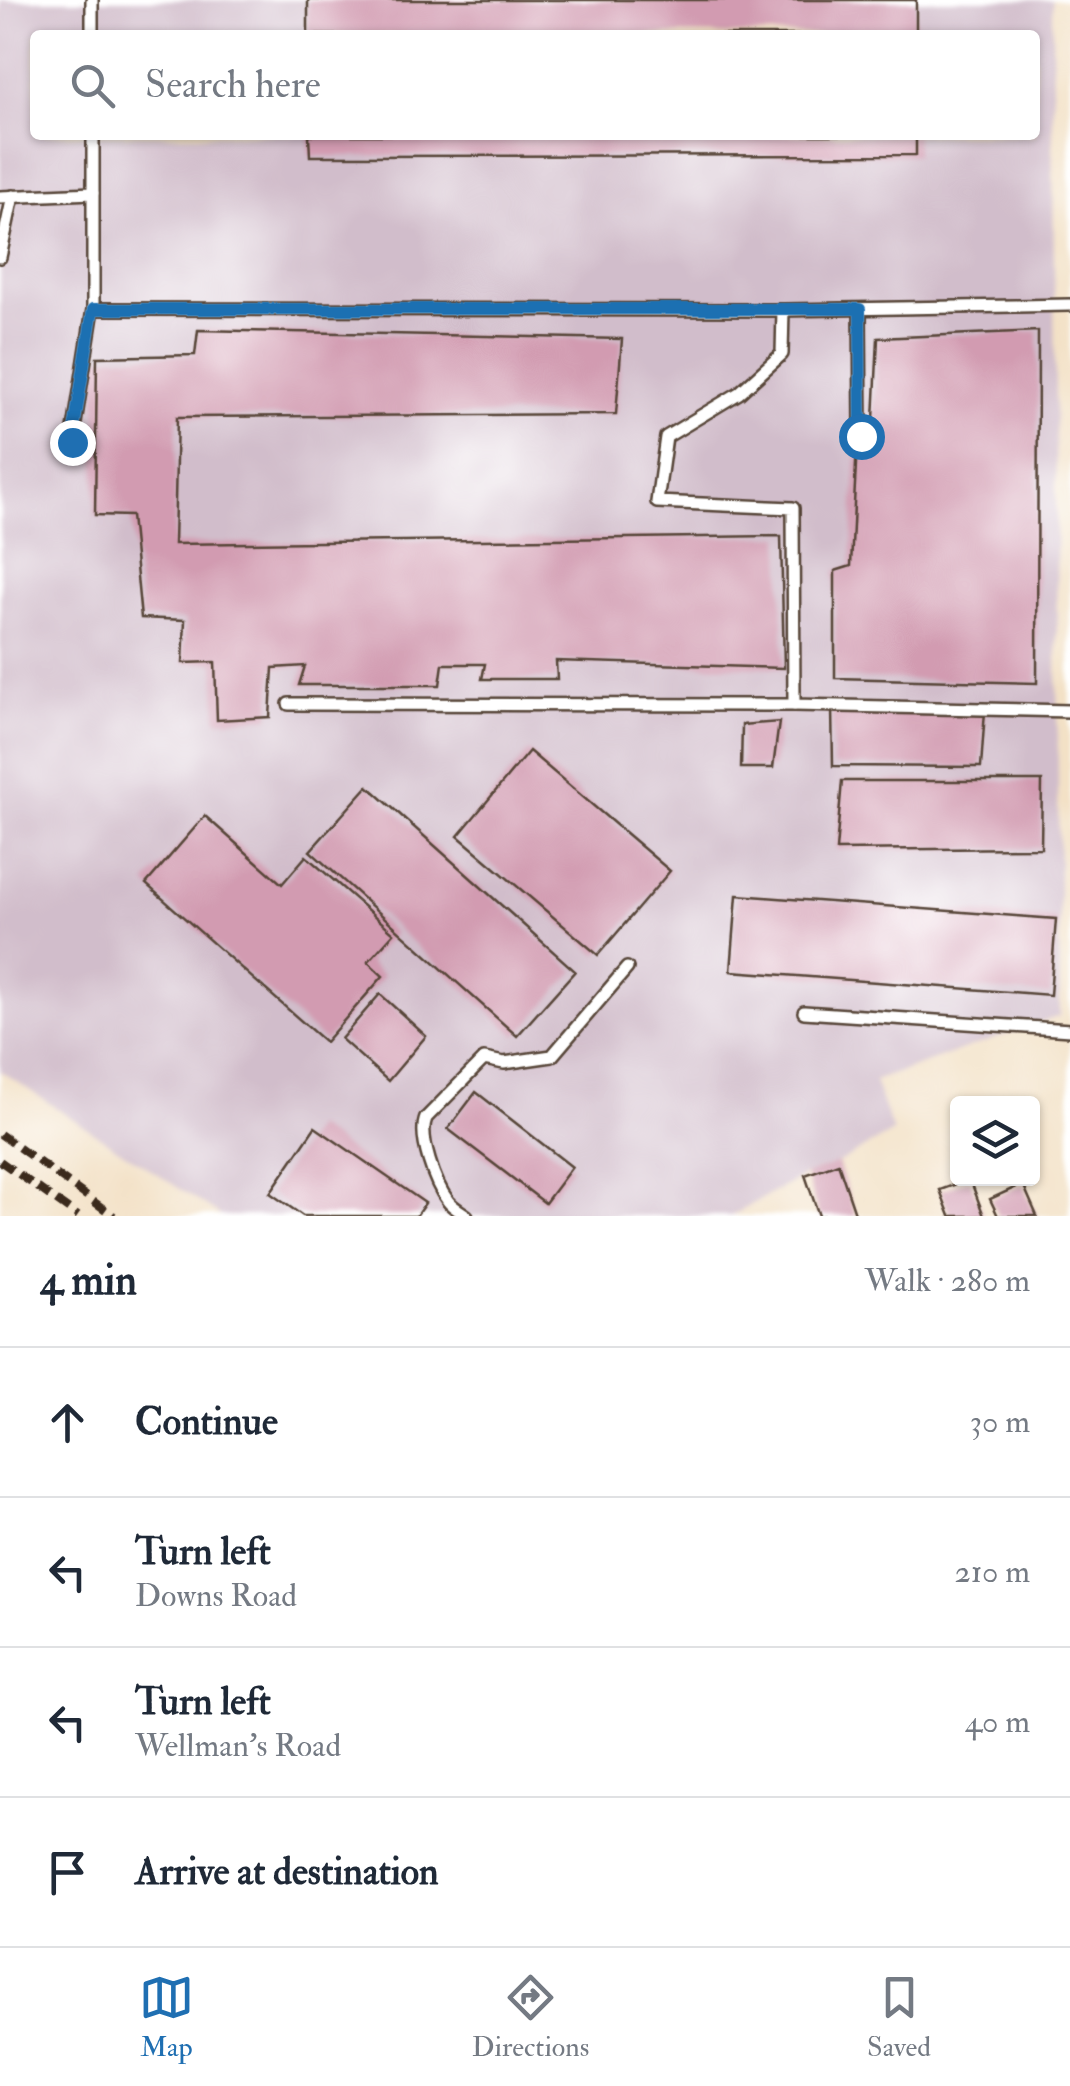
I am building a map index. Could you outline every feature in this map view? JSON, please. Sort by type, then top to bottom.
[{"type":"lane","points":[[92,0],[92,30]]},
{"type":"lane","points":[[72,442],[93,309],[92,140]]},
{"type":"lane","points":[[0,256],[7,196],[93,193]]},
{"type":"lane","points":[[93,309],[783,310],[1070,306]]},
{"type":"lane","points":[[860,309],[861,436]]},
{"type":"lane","points":[[783,310],[782,354],[739,392],[666,438],[657,502],[793,508],[794,705]]},
{"type":"lane","points":[[289,704],[794,705],[1070,711]]},
{"type":"lane","points":[[468,1216],[448,1202],[426,1152],[421,1130],[426,1118],[484,1059],[504,1063],[552,1056],[627,968]]},
{"type":"lane","points":[[804,1012],[1070,1030]]},
{"type":"shaded area","points":[[0,0],[1052,0],[1060,1016],[874,1081],[893,1132],[731,1216],[221,1216],[0,1071]]},
{"type":"building","points":[[308,0],[916,0],[916,30],[308,30]]},
{"type":"building","points":[[309,140],[916,140],[916,155],[310,156]]},
{"type":"building","points":[[198,330],[622,339],[616,414],[177,417],[174,544],[781,536],[784,668],[556,661],[557,679],[482,679],[485,664],[443,664],[440,685],[299,685],[305,666],[273,668],[270,717],[217,720],[215,662],[183,663],[185,620],[141,618],[131,516],[95,515],[97,357],[195,355]]},
{"type":"building","points":[[1038,331],[1037,683],[835,678],[835,571],[851,566],[857,443],[873,440],[878,338]]},
{"type":"building","points":[[832,708],[985,711],[981,767],[833,766]]},
{"type":"building","points":[[779,722],[773,768],[741,768],[742,725]]},
{"type":"building","points":[[529,751],[670,871],[598,955],[458,836]]},
{"type":"building","points":[[842,781],[1042,781],[1041,848],[836,850]]},
{"type":"building","points":[[368,786],[575,971],[517,1036],[310,851]]},
{"type":"building","points":[[205,816],[282,884],[306,856],[394,933],[368,962],[383,976],[325,1042],[146,884]]},
{"type":"building","points":[[737,895],[1056,919],[1050,995],[731,971]]},
{"type":"building","points":[[380,994],[426,1036],[388,1081],[341,1039]]},
{"type":"building","points":[[476,1092],[572,1167],[545,1203],[448,1129]]},
{"type":"building","points":[[315,1127],[425,1203],[416,1216],[303,1216],[270,1193]]},
{"type":"building","points":[[838,1163],[856,1216],[819,1216],[805,1175]]},
{"type":"building","points":[[973,1186],[984,1216],[950,1216],[940,1190]]},
{"type":"building","points":[[1024,1186],[1037,1216],[998,1216],[990,1199]]},
{"type":"railway","points":[[0,1134],[114,1216]]},
{"type":"railway","points":[[0,1161],[78,1216]]},
{"type":"route","points":[[72,442],[93,309],[860,309],[861,436]]}]
